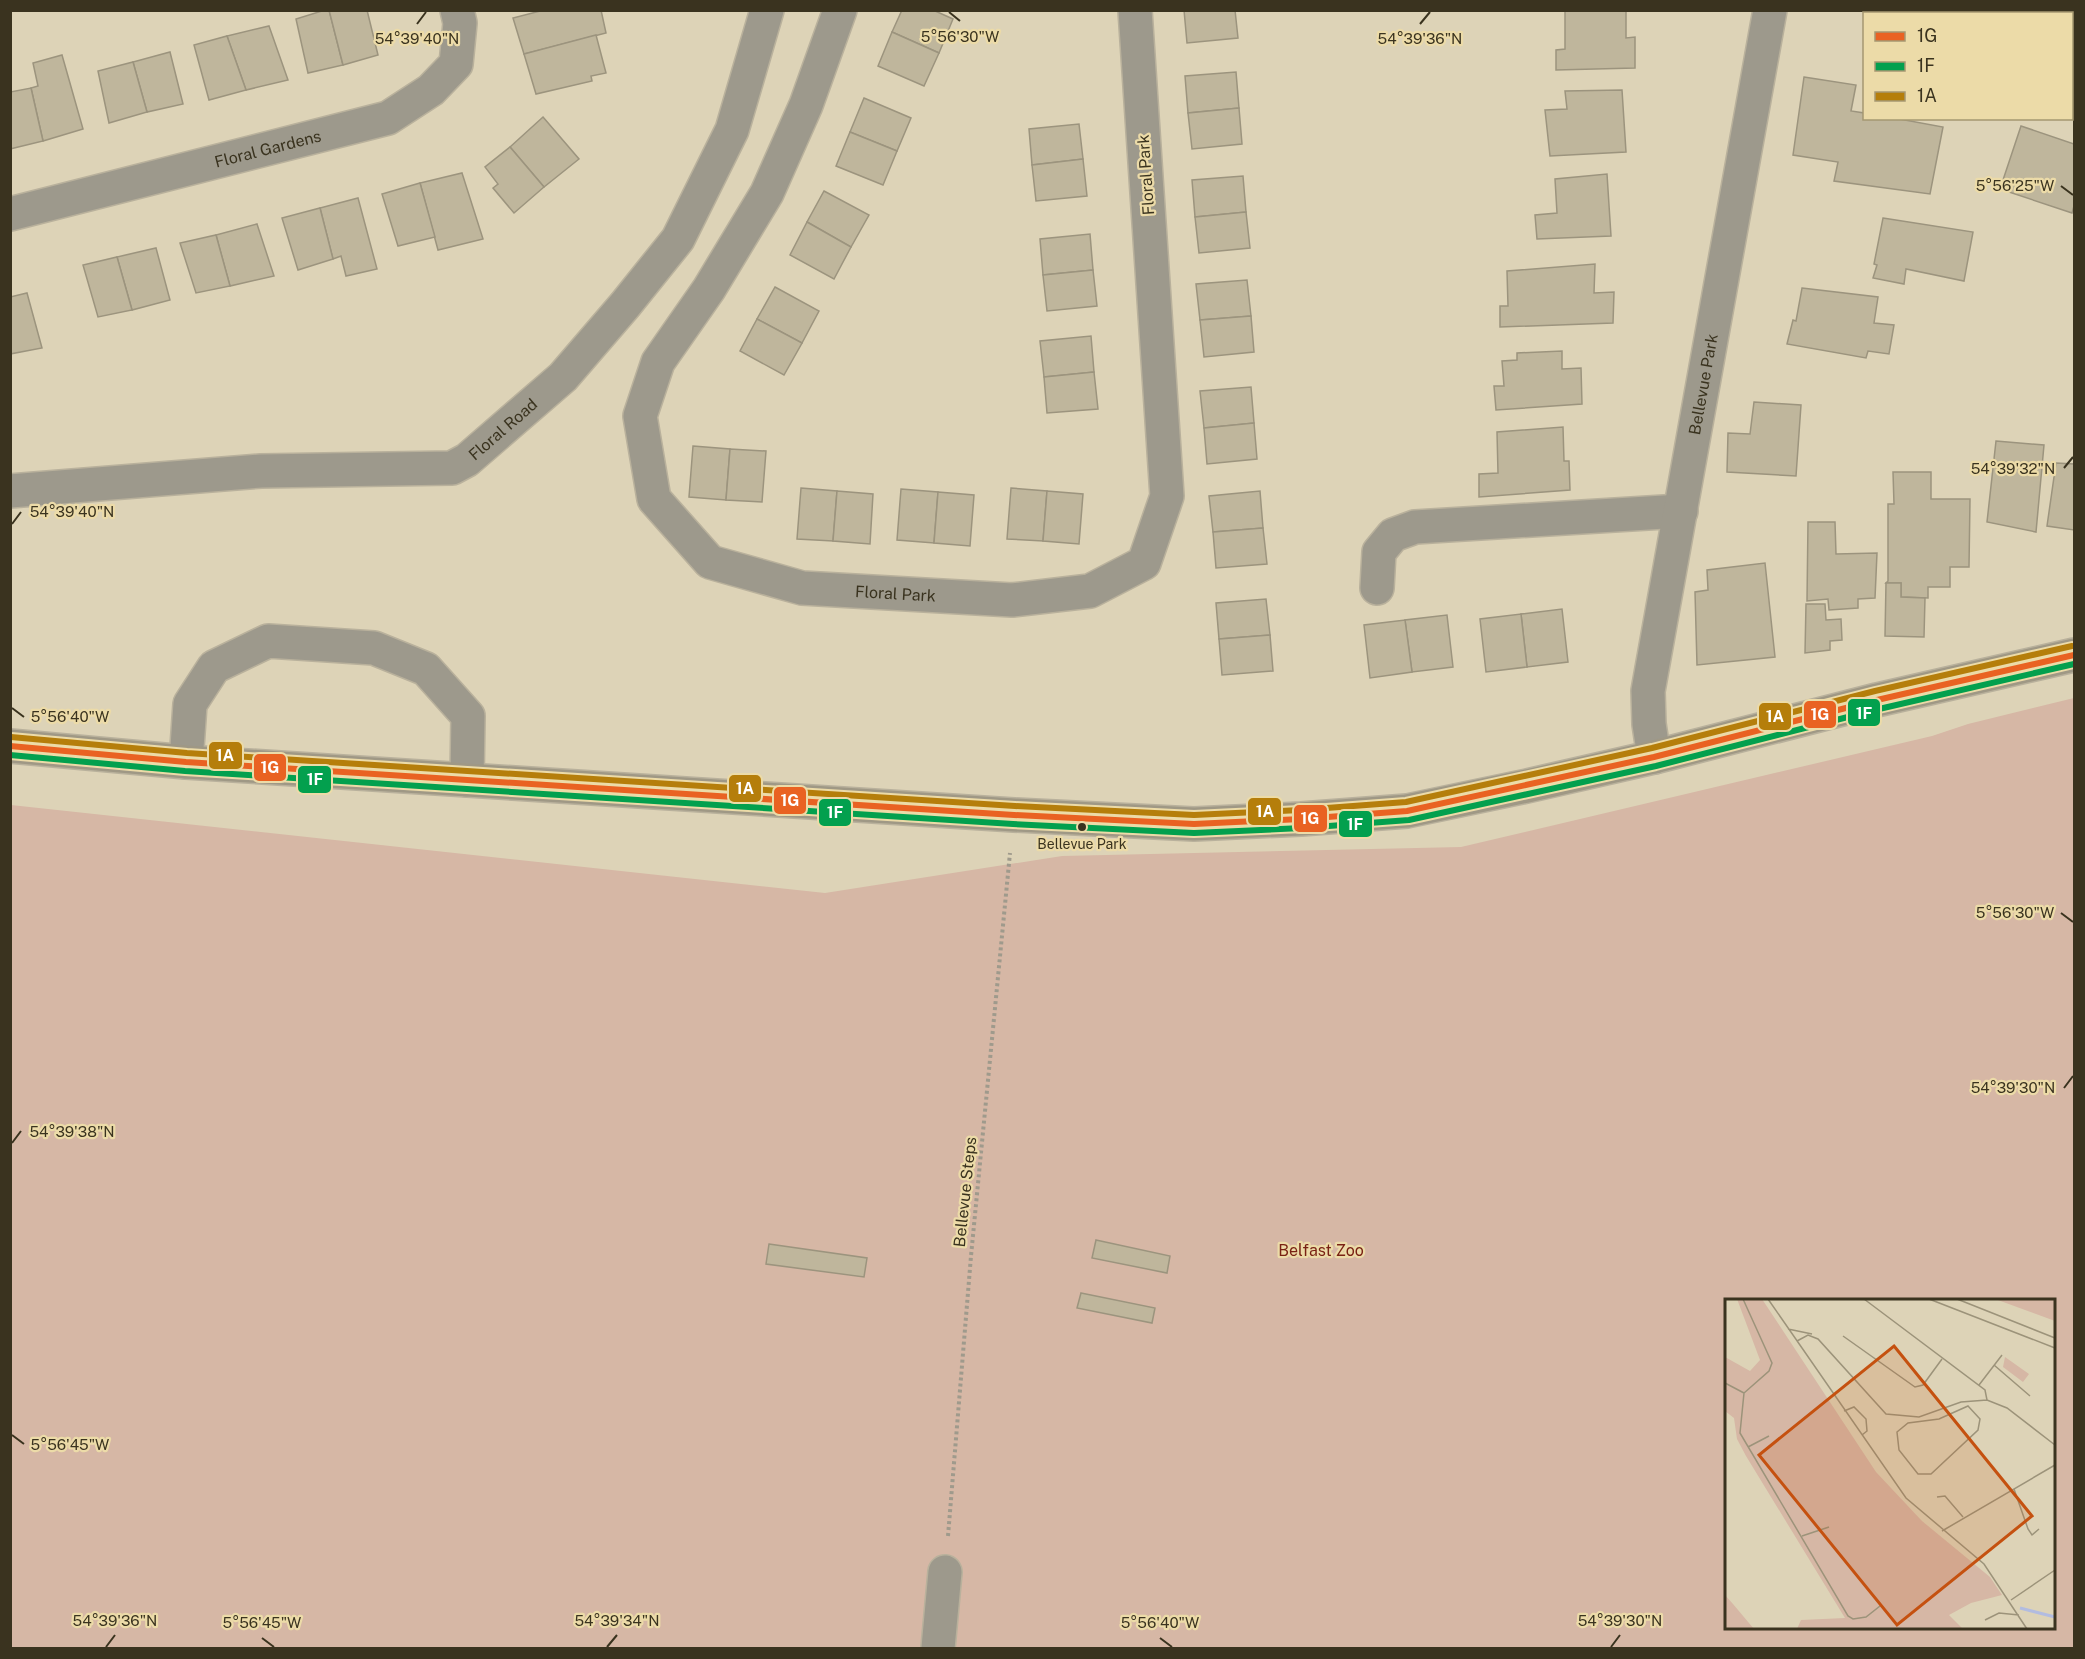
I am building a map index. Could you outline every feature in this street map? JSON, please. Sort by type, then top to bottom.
[{"type":"main road","points":[[10,746],[186,762],[1014,815],[1194,824],[1407,811],[1654,757],[1877,700],[2074,655]]},
{"type":"street","name":"Floral Gardens","points":[[10,214],[388,118],[431,90],[456,64],[460,23],[457,10]]},
{"type":"street","name":"Floral Road","points":[[10,491],[261,471],[452,468],[467,459],[563,376],[626,305],[678,239],[732,130],[767,10]]},
{"type":"street","name":"Floral Park","points":[[840,10],[806,105],[767,193],[709,289],[658,362],[640,416],[654,499],[710,562],[802,588],[1012,600],[1090,591],[1144,563],[1167,496],[1135,10]]},
{"type":"street","name":"Bellevue Park","points":[[1654,757],[1649,724],[1648,691],[1770,10]]},
{"type":"street","points":[[1377,588],[1379,552],[1393,535],[1415,527],[1682,511]]},
{"type":"street","points":[[186,762],[190,704],[214,667],[268,641],[362,647],[374,648],[426,669],[468,716],[467,780]]},
{"type":"street","points":[[938,1648],[945,1572]]},
{"type":"path","name":"Bellevue Steps","points":[[945,1572],[971,1256],[1014,815]]},
{"type":"green space","name":"Belfast Zoo","points":[[2074,698],[2074,1648],[11,1648],[11,805],[825,893],[1062,856],[1461,847],[1932,736],[1968,724]]},
{"type":"building","points":[[329,10],[343,65],[308,73],[296,19]]},
{"type":"building","points":[[329,10],[367,10],[378,55],[343,65]]},
{"type":"building","points":[[544,10],[601,10],[606,33],[524,54],[513,18]]},
{"type":"building","points":[[902,10],[933,10],[953,19],[939,53],[892,32]]},
{"type":"building","points":[[1184,10],[1235,10],[1238,38],[1187,43]]},
{"type":"building","points":[[1565,10],[1626,10],[1626,38],[1635,37],[1635,68],[1556,70],[1556,50],[1565,49]]},
{"type":"building","points":[[269,26],[288,80],[246,90],[227,36]]},
{"type":"building","points":[[892,32],[939,53],[924,86],[878,66]]},
{"type":"building","points":[[596,35],[606,73],[591,76],[592,81],[536,94],[524,54]]},
{"type":"building","points":[[227,36],[246,90],[209,100],[194,45]]},
{"type":"building","points":[[170,52],[183,104],[147,112],[133,62]]},
{"type":"building","points":[[62,55],[83,129],[43,141],[31,88],[38,86],[33,63]]},
{"type":"building","points":[[133,62],[147,112],[109,123],[98,71]]},
{"type":"building","points":[[1236,72],[1239,108],[1188,113],[1185,76]]},
{"type":"building","points":[[1804,77],[1856,85],[1851,111],[1863,113],[1863,120],[1905,120],[1943,127],[1930,194],[1834,181],[1838,162],[1793,155]]},
{"type":"building","points":[[31,88],[43,141],[10,149],[10,92]]},
{"type":"building","points":[[1622,90],[1626,152],[1550,156],[1545,110],[1567,109],[1565,91]]},
{"type":"building","points":[[864,98],[911,118],[897,151],[850,132]]},
{"type":"building","points":[[1239,108],[1242,144],[1192,149],[1188,113]]},
{"type":"building","points":[[543,117],[579,159],[544,187],[510,147]]},
{"type":"building","points":[[1079,124],[1083,159],[1032,165],[1029,129]]},
{"type":"building","points":[[2021,126],[2074,144],[2072,213],[2000,189]]},
{"type":"building","points":[[850,132],[897,151],[883,185],[836,166]]},
{"type":"building","points":[[510,147],[544,187],[514,213],[493,188],[498,184],[485,167]]},
{"type":"building","points":[[1083,159],[1087,196],[1036,201],[1032,165]]},
{"type":"building","points":[[462,173],[483,239],[438,250],[420,183]]},
{"type":"building","points":[[1607,174],[1611,236],[1537,239],[1535,215],[1557,213],[1555,179]]},
{"type":"building","points":[[1243,176],[1246,212],[1195,217],[1192,180]]},
{"type":"building","points":[[420,183],[435,237],[398,246],[382,194]]},
{"type":"building","points":[[824,191],[869,215],[851,247],[807,222]]},
{"type":"building","points":[[358,198],[377,269],[346,276],[341,256],[333,259],[320,208]]},
{"type":"building","points":[[320,208],[333,259],[298,270],[282,218]]},
{"type":"building","points":[[1246,212],[1250,248],[1199,253],[1195,217]]},
{"type":"building","points":[[1883,218],[1973,232],[1964,281],[1906,269],[1904,284],[1873,278],[1877,265],[1874,264]]},
{"type":"building","points":[[807,222],[851,247],[834,279],[790,255]]},
{"type":"building","points":[[257,224],[274,276],[230,286],[216,235]]},
{"type":"building","points":[[1090,234],[1093,270],[1043,275],[1040,239]]},
{"type":"building","points":[[216,235],[230,286],[196,293],[180,243]]},
{"type":"building","points":[[156,248],[170,300],[132,310],[117,257]]},
{"type":"building","points":[[117,257],[132,310],[98,317],[83,265]]},
{"type":"building","points":[[1595,264],[1594,293],[1614,292],[1613,323],[1500,327],[1500,306],[1508,306],[1507,271]]},
{"type":"building","points":[[1093,270],[1097,306],[1047,311],[1043,275]]},
{"type":"building","points":[[1247,280],[1251,316],[1200,320],[1196,284]]},
{"type":"building","points":[[775,287],[819,311],[802,343],[757,319]]},
{"type":"building","points":[[1802,288],[1878,297],[1874,323],[1894,325],[1889,354],[1868,351],[1866,358],[1787,344],[1793,320],[1796,321]]},
{"type":"building","points":[[27,293],[42,348],[10,354],[10,297]]},
{"type":"building","points":[[1251,316],[1254,352],[1204,357],[1200,320]]},
{"type":"building","points":[[757,319],[802,343],[784,375],[740,351]]},
{"type":"building","points":[[1091,336],[1094,372],[1044,377],[1040,341]]},
{"type":"building","points":[[1562,351],[1562,369],[1581,368],[1582,404],[1496,410],[1494,386],[1504,386],[1502,361],[1517,360],[1517,353]]},
{"type":"building","points":[[1094,372],[1098,409],[1047,413],[1044,377]]},
{"type":"building","points":[[1251,387],[1254,423],[1204,428],[1200,391]]},
{"type":"building","points":[[1754,402],[1801,405],[1796,476],[1727,472],[1728,433],[1750,434]]},
{"type":"building","points":[[1254,423],[1257,459],[1207,464],[1204,428]]},
{"type":"building","points":[[1563,427],[1564,461],[1569,461],[1570,490],[1479,497],[1479,474],[1498,473],[1497,432]]},
{"type":"building","points":[[1996,441],[2044,445],[2036,532],[1987,522]]},
{"type":"building","points":[[693,446],[730,449],[726,500],[689,497]]},
{"type":"building","points":[[730,449],[766,451],[762,502],[726,500]]},
{"type":"building","points":[[2056,463],[2074,464],[2074,530],[2047,526]]},
{"type":"building","points":[[1893,472],[1931,472],[1931,499],[1970,499],[1969,567],[1950,567],[1950,587],[1928,587],[1928,598],[1901,597],[1901,583],[1886,583],[1888,581],[1888,504],[1894,504]]},
{"type":"building","points":[[801,488],[837,491],[833,541],[797,539]]},
{"type":"building","points":[[1011,488],[1047,491],[1043,541],[1007,539]]},
{"type":"building","points":[[901,489],[938,492],[934,543],[897,540]]},
{"type":"building","points":[[837,491],[873,494],[870,544],[833,541]]},
{"type":"building","points":[[1047,491],[1083,494],[1079,544],[1043,541]]},
{"type":"building","points":[[1260,491],[1263,528],[1213,532],[1209,496]]},
{"type":"building","points":[[938,492],[974,495],[970,546],[934,543]]},
{"type":"building","points":[[1808,522],[1835,522],[1836,554],[1877,553],[1875,598],[1858,599],[1858,608],[1829,610],[1828,599],[1807,601]]},
{"type":"building","points":[[1263,528],[1267,564],[1216,568],[1213,532]]},
{"type":"building","points":[[1765,563],[1775,657],[1697,665],[1695,592],[1708,590],[1707,570]]},
{"type":"building","points":[[1886,583],[1901,583],[1901,597],[1925,598],[1924,637],[1885,636]]},
{"type":"building","points":[[1266,599],[1270,635],[1219,639],[1216,603]]},
{"type":"building","points":[[1806,604],[1825,604],[1826,620],[1841,619],[1842,640],[1830,641],[1830,650],[1805,653]]},
{"type":"building","points":[[1562,609],[1568,662],[1527,667],[1521,614]]},
{"type":"building","points":[[1521,614],[1527,667],[1486,672],[1480,619]]},
{"type":"building","points":[[1447,615],[1453,667],[1412,672],[1405,620]]},
{"type":"building","points":[[1405,620],[1412,672],[1370,678],[1364,625]]},
{"type":"building","points":[[1270,635],[1273,671],[1222,675],[1219,639]]},
{"type":"building","points":[[1096,1240],[1170,1256],[1167,1273],[1092,1258]]},
{"type":"building","points":[[769,1244],[867,1258],[864,1277],[766,1264]]},
{"type":"building","points":[[1081,1293],[1155,1308],[1152,1323],[1077,1308]]},
{"type":"transit line","name":"1A","points":[[11,737],[187,753],[1015,806],[1194,815],[1406,802],[1652,748],[1875,691],[2072,646]]},
{"type":"transit line","name":"1G","points":[[10,746],[186,762],[1014,815],[1194,824],[1407,811],[1654,757],[1877,700],[2074,655]]},
{"type":"transit line","name":"1F","points":[[10,755],[185,771],[1013,824],[1194,833],[1409,820],[1656,766],[1879,709],[2074,664]]},
{"type":"place","name":"Bellevue Park","points":[[1082,827]]}]
